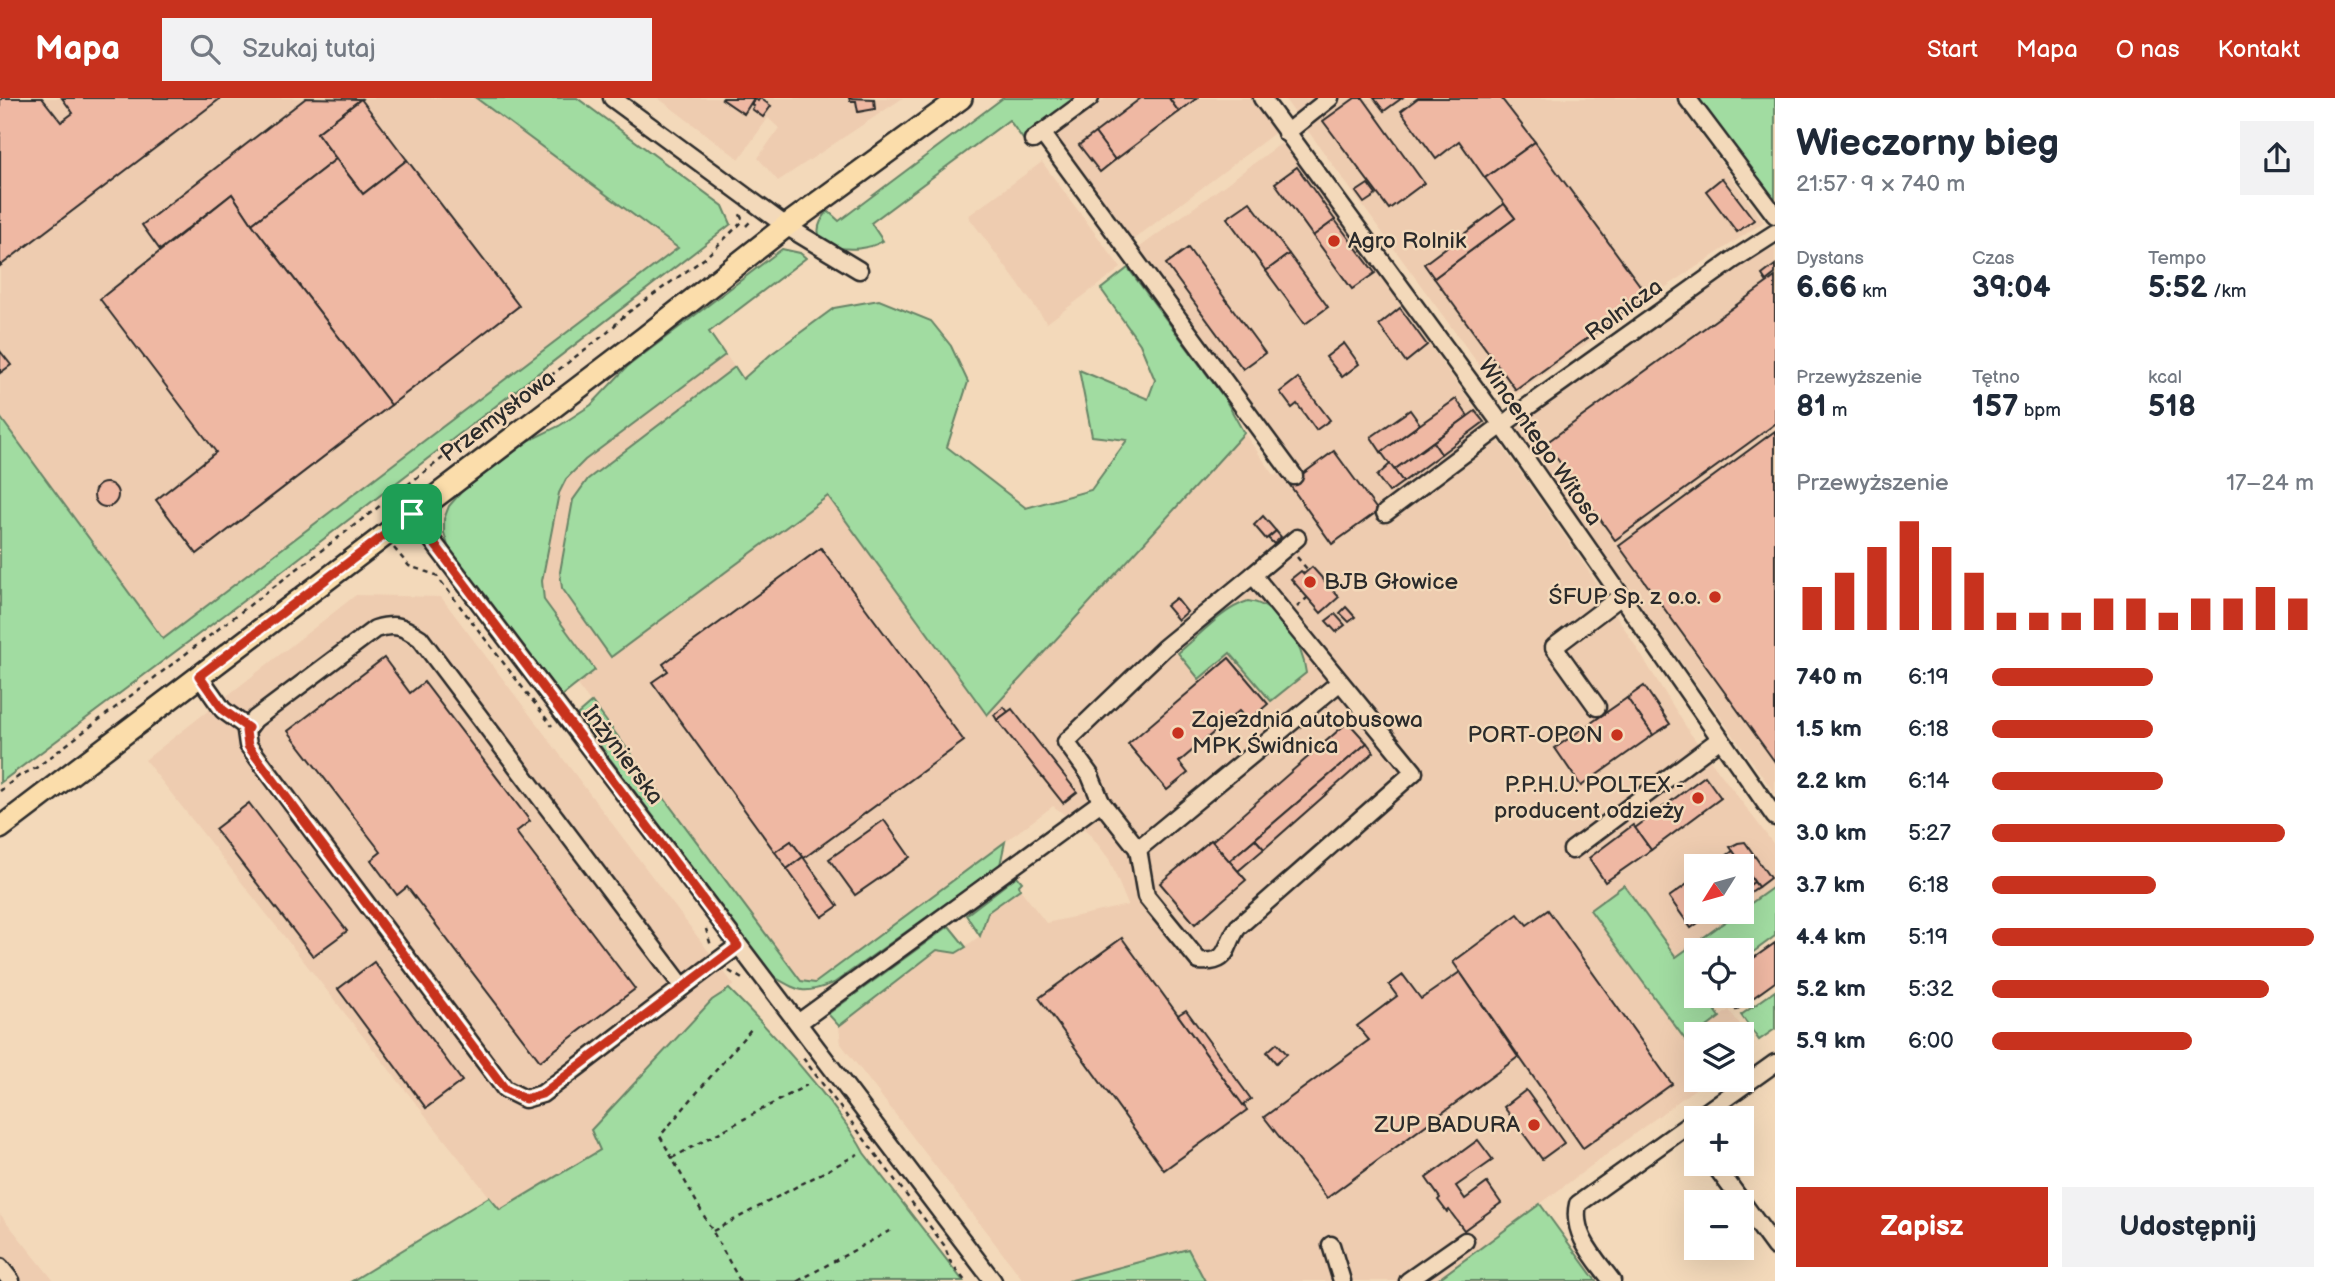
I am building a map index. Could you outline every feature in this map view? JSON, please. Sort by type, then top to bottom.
[{"type":"main road","name":"Przemysłowa","points":[[0,828],[644,338],[786,226],[961,98]]},
{"type":"street","points":[[612,98],[786,226],[859,270]]},
{"type":"street","points":[[1090,98],[1037,137],[1294,476]]},
{"type":"street","name":"Wincentego Witosa","points":[[1262,98],[1502,425],[1775,817]]},
{"type":"street","points":[[1286,133],[1330,98]]},
{"type":"street","points":[[1687,98],[1775,215]]},
{"type":"street","name":"Rolnicza","points":[[1385,513],[1502,425],[1775,233]]},
{"type":"street","name":"Inżynierska","points":[[412,514],[993,1281]]},
{"type":"street","points":[[1253,575],[1414,772],[1238,927],[1223,957],[1212,962],[1199,961],[1146,896],[1138,849],[1101,802],[1090,775],[1066,742],[1164,648],[1292,542]]},
{"type":"street","points":[[1597,707],[1554,647],[1620,597]]},
{"type":"street","points":[[683,987],[419,638],[405,628],[390,625],[375,629],[255,719],[246,731],[248,746],[505,1089],[525,1099],[542,1094],[738,946]]},
{"type":"street","points":[[199,676],[223,710],[248,728]]},
{"type":"street","points":[[1138,849],[1340,682]]},
{"type":"street","points":[[1572,850],[1720,739]]},
{"type":"street","points":[[798,1023],[1101,802]]},
{"type":"street","points":[[1720,1106],[1775,1063]]},
{"type":"street","points":[[1612,1281],[1588,1249],[1577,1227],[1575,1216],[1578,1204],[1684,1133]]},
{"type":"street","points":[[1723,1176],[1775,1248]]},
{"type":"street","points":[[1408,1281],[1465,1241]]},
{"type":"street","points":[[1331,1245],[1342,1281]]},
{"type":"street","points":[[0,1267],[11,1281]]},
{"type":"path","points":[[0,792],[19,776],[36,768],[608,332],[626,314],[705,258],[743,221]]},
{"type":"path","points":[[368,515],[409,566],[436,575],[554,730]]},
{"type":"path","points":[[1292,542],[1307,569],[1303,572]]},
{"type":"path","points":[[1291,611],[1307,598]]},
{"type":"path","points":[[706,928],[711,947],[730,972],[743,979]]},
{"type":"path","points":[[740,1281],[660,1136],[752,1028]]},
{"type":"path","points":[[802,1056],[944,1245],[950,1261],[965,1281]]},
{"type":"path","points":[[672,1158],[807,1085]]},
{"type":"path","points":[[713,1231],[858,1154]]},
{"type":"path","points":[[798,1281],[891,1230]]},
{"type":"shaded area","points":[[0,98],[476,98],[678,248],[163,640],[0,417]]},
{"type":"shaded area","points":[[658,98],[903,98],[778,181],[758,158],[779,128],[768,118],[739,159]]},
{"type":"shaded area","points":[[1106,98],[1251,98],[1276,132],[1130,242],[1053,137]]},
{"type":"shaded area","points":[[1284,98],[1674,98],[1764,222],[1657,293],[1506,402]]},
{"type":"shaded area","points":[[1283,142],[1500,443],[1586,567],[1690,733],[1775,846],[1775,886],[1754,901],[1754,854],[1684,854],[1684,924],[1722,924],[1703,938],[1684,938],[1684,951],[1676,957],[1625,885],[1590,910],[1684,1038],[1684,1092],[1691,1092],[1436,1281],[1205,1281],[1188,1249],[1068,1281],[1024,1281],[841,1044],[839,1026],[938,949],[956,953],[980,936],[988,912],[1020,889],[1046,923],[1128,905],[1109,859],[1089,833],[1053,806],[815,983],[801,981],[577,685],[497,493],[709,332],[987,715],[1244,433],[1275,476],[1292,464],[1136,250]]},
{"type":"shaded area","points":[[1042,162],[1121,268],[1047,323],[968,216]]},
{"type":"shaded area","name":"ŚFUP Sp. z o.o.","points":[[1775,249],[1775,794],[1514,428],[1763,250]]},
{"type":"shaded area","points":[[356,595],[441,597],[734,985],[712,1000],[591,1130],[601,1150],[500,1210],[145,760]]},
{"type":"shaded area","points":[[1729,1010],[1738,1022],[1713,1022]]},
{"type":"shaded area","points":[[0,1214],[54,1281],[0,1281]]},
{"type":"green space","points":[[476,98],[577,98],[723,206],[731,224],[259,589],[0,783],[0,417],[163,639],[678,248]]},
{"type":"green space","points":[[1003,98],[1078,98],[1023,139],[1009,120],[871,223],[883,241],[872,246],[845,249],[824,241],[819,234],[820,224],[828,211],[839,221]]},
{"type":"green space","points":[[1697,98],[1775,98],[1775,203]]},
{"type":"green space","points":[[782,249],[800,253],[806,258],[709,332],[725,355],[585,460],[566,479],[559,493],[542,581],[544,600],[595,670],[562,696],[450,552],[444,533],[444,519],[449,506],[463,490],[524,443],[559,426],[591,405],[627,367]]},
{"type":"green space","points":[[1128,268],[1225,399],[1244,433],[987,715],[828,496],[611,657],[562,588],[560,572],[573,500],[588,479],[735,367],[743,379],[770,355],[834,308],[879,300],[931,321],[951,346],[968,382],[947,447],[1026,508],[1091,490],[1127,440],[1092,436],[1079,370],[1148,399],[1155,380],[1140,344],[1101,289]]},
{"type":"green space","points":[[1248,601],[1259,604],[1279,618],[1294,639],[1304,662],[1306,673],[1271,701],[1230,653],[1199,679],[1178,653],[1220,616]]},
{"type":"green space","points":[[592,702],[801,981],[815,983],[1005,842],[1000,865],[834,983],[809,990],[797,989],[774,977],[577,715]]},
{"type":"green space","points":[[1017,876],[1022,882],[1020,889],[988,912],[980,936],[966,915]]},
{"type":"green space","points":[[1624,885],[1676,957],[1684,951],[1684,1008],[1714,1008],[1720,1017],[1713,1022],[1684,1022],[1684,1038],[1590,910]]},
{"type":"green space","points":[[1775,886],[1775,936],[1754,951],[1754,938],[1702,938],[1722,924],[1754,924],[1754,901]]},
{"type":"green space","points":[[949,926],[966,947],[956,953],[937,950],[839,1026],[828,1014]]},
{"type":"green space","points":[[729,989],[819,1089],[849,1128],[864,1153],[963,1281],[352,1281],[489,1197],[500,1210],[600,1150],[591,1130],[712,1000]]},
{"type":"green space","points":[[1775,991],[1775,1029],[1759,1040],[1754,1033],[1754,1022],[1746,1022],[1741,1015]]},
{"type":"green space","points":[[1540,1204],[1596,1281],[1436,1281]]},
{"type":"green space","points":[[1188,1249],[1205,1281],[1068,1281]]},
{"type":"building","points":[[42,98],[61,122],[73,113],[62,98],[221,98],[0,266],[0,100]]},
{"type":"building","points":[[306,98],[361,99],[317,133],[336,159],[252,224],[232,194],[160,250],[142,225]]},
{"type":"building","points":[[723,98],[754,98],[744,114],[722,99]]},
{"type":"building","points":[[760,98],[771,106],[763,117],[752,109],[754,106],[751,104]]},
{"type":"building","points":[[849,98],[874,99],[875,109],[858,112],[856,101],[850,101]]},
{"type":"building","points":[[1141,98],[1169,98],[1179,112],[1115,160],[1095,133]]},
{"type":"building","points":[[1169,98],[1197,98],[1179,112]]},
{"type":"building","points":[[1355,98],[1363,98],[1424,183],[1389,209],[1323,121]]},
{"type":"building","points":[[1374,98],[1402,98],[1384,111]]},
{"type":"building","points":[[1418,98],[1501,98],[1535,142],[1485,178],[1459,141],[1436,159],[1401,111]]},
{"type":"building","points":[[361,99],[407,160],[363,194],[317,133]]},
{"type":"building","points":[[1095,133],[1115,160],[1100,172],[1079,145]]},
{"type":"building","points":[[1535,142],[1647,295],[1516,390],[1434,278],[1515,218],[1485,178]]},
{"type":"building","points":[[336,159],[363,194],[407,160],[519,306],[391,405],[252,224]]},
{"type":"building","points":[[1297,167],[1335,220],[1313,236],[1275,183]]},
{"type":"building","points":[[1722,178],[1754,220],[1737,232],[1706,191]]},
{"type":"building","points":[[1368,184],[1376,195],[1364,203],[1356,192]]},
{"type":"building","points":[[232,194],[391,405],[197,554],[156,500],[216,452],[100,299]]},
{"type":"building","points":[[1250,202],[1289,254],[1266,271],[1227,218]]},
{"type":"building","points":[[1504,204],[1515,218],[1434,278],[1424,264]]},
{"type":"building","points":[[1335,220],[1375,273],[1352,289],[1313,236]]},
{"type":"building","points":[[1188,248],[1265,353],[1243,369],[1166,264]]},
{"type":"building","points":[[1289,254],[1328,307],[1305,324],[1266,271]]},
{"type":"building","points":[[1775,265],[1775,274],[1766,281],[1762,275]]},
{"type":"building","points":[[1775,277],[1775,424],[1615,540],[1546,443]]},
{"type":"building","points":[[1400,308],[1427,345],[1406,362],[1379,325]]},
{"type":"building","points":[[1344,343],[1359,364],[1342,377],[1326,357]]},
{"type":"building","points":[[0,351],[11,365],[0,373]]},
{"type":"building","points":[[1298,378],[1330,420],[1316,430],[1297,404],[1292,408],[1280,392]]},
{"type":"building","points":[[1456,399],[1468,416],[1394,470],[1381,452]]},
{"type":"building","points":[[1410,410],[1420,424],[1381,452],[1371,437]]},
{"type":"building","points":[[1475,411],[1484,422],[1441,454],[1433,442]]},
{"type":"building","name":"ŚFUP Sp. z o.o.","points":[[1775,431],[1775,762],[1619,546]]},
{"type":"building","points":[[1433,442],[1441,454],[1403,482],[1394,470]]},
{"type":"building","points":[[1334,451],[1378,511],[1332,544],[1289,484]]},
{"type":"building","points":[[1390,464],[1403,482],[1389,492],[1377,476]]},
{"type":"building","points":[[106,483],[115,486],[118,495],[115,504],[106,507],[97,504],[94,495],[97,486]]},
{"type":"building","points":[[1263,516],[1276,531],[1266,539],[1254,525]]},
{"type":"building","points":[[1276,531],[1281,537],[1274,544],[1268,538]]},
{"type":"building","points":[[821,548],[964,741],[804,858],[791,841],[775,852],[652,682],[668,671],[663,664]]},
{"type":"building","points":[[1312,567],[1339,597],[1321,613],[1291,579],[1301,571],[1304,574]]},
{"type":"building","points":[[1176,598],[1187,612],[1178,620],[1166,606]]},
{"type":"building","points":[[1346,607],[1355,617],[1349,622],[1340,613]]},
{"type":"building","points":[[1335,614],[1345,625],[1336,632],[1326,621]]},
{"type":"building","points":[[384,658],[410,693],[424,682],[530,821],[516,832],[635,989],[540,1061],[407,887],[397,895],[371,860],[381,852],[288,731]]},
{"type":"building","name":"Zajezdnia autobusowa MPK Świdnica","points":[[1229,658],[1268,704],[1248,721],[1239,711],[1179,762],[1188,773],[1167,790],[1128,744]]},
{"type":"building","points":[[1644,686],[1670,724],[1653,735],[1627,698]]},
{"type":"building","points":[[1627,698],[1653,735],[1581,786],[1555,748]]},
{"type":"building","points":[[1004,707],[1008,712],[997,720],[994,715]]},
{"type":"building","points":[[1012,709],[1077,792],[1063,803],[997,720]]},
{"type":"building","points":[[1348,722],[1367,743],[1229,861],[1212,841]]},
{"type":"building","points":[[1367,743],[1374,752],[1264,849],[1255,839]]},
{"type":"building","points":[[1705,776],[1721,798],[1651,850],[1635,828]]},
{"type":"building","points":[[249,803],[347,931],[313,956],[215,829]]},
{"type":"building","points":[[884,820],[910,857],[855,895],[829,859]]},
{"type":"building","points":[[1633,825],[1651,850],[1605,882],[1589,858]]},
{"type":"building","points":[[1255,839],[1264,849],[1238,871],[1229,861]]},
{"type":"building","points":[[1211,840],[1246,880],[1195,924],[1160,883]]},
{"type":"building","points":[[791,841],[803,857],[787,869],[775,852]]},
{"type":"building","points":[[1745,842],[1753,854],[1735,854],[1730,847]]},
{"type":"building","points":[[1754,855],[1770,878],[1758,887],[1754,881]]},
{"type":"building","points":[[803,857],[838,906],[822,917],[787,869]]},
{"type":"building","points":[[1684,886],[1684,918],[1669,897]]},
{"type":"building","points":[[1548,910],[1672,1084],[1583,1148],[1453,962],[1518,914],[1527,925]]},
{"type":"building","points":[[1122,938],[1247,1110],[1164,1170],[1039,998]]},
{"type":"building","points":[[1775,943],[1775,982],[1754,997],[1754,958]]},
{"type":"building","points":[[374,962],[462,1081],[426,1108],[338,989]]},
{"type":"building","points":[[1460,972],[1518,1057],[1327,1198],[1264,1117],[1369,1040],[1357,1026],[1397,996],[1389,985],[1403,975],[1421,999]]},
{"type":"building","points":[[1186,1010],[1251,1099],[1243,1105],[1178,1015]]},
{"type":"building","points":[[1277,1043],[1287,1054],[1276,1063],[1267,1052]]},
{"type":"building","name":"ZUP BADURA","points":[[1526,1090],[1564,1143],[1542,1159],[1504,1107]]},
{"type":"building","points":[[1478,1140],[1493,1160],[1456,1186],[1465,1199],[1487,1183],[1501,1203],[1464,1230],[1438,1200],[1440,1198],[1426,1178]]},
{"type":"place","name":"Agro Rolnik","points":[[1334,241]]},
{"type":"place","name":"BJB Głowice","points":[[1310,582]]},
{"type":"place","name":"ŚFUP Sp. z o.o.","points":[[1715,597]]},
{"type":"place","name":"Zajezdnia autobusowa MPK Świdnica","points":[[1178,733]]},
{"type":"place","name":"PORT-OPON","points":[[1617,735]]},
{"type":"place","name":"P.P.H.U. POLTEX - producent odzieży","points":[[1698,798]]},
{"type":"place","name":"ZUP BADURA","points":[[1534,1125]]},
{"type":"route","points":[[412,514],[738,946],[542,1094],[525,1099],[505,1089],[248,746],[248,728],[223,710],[199,676],[412,514]]}]
